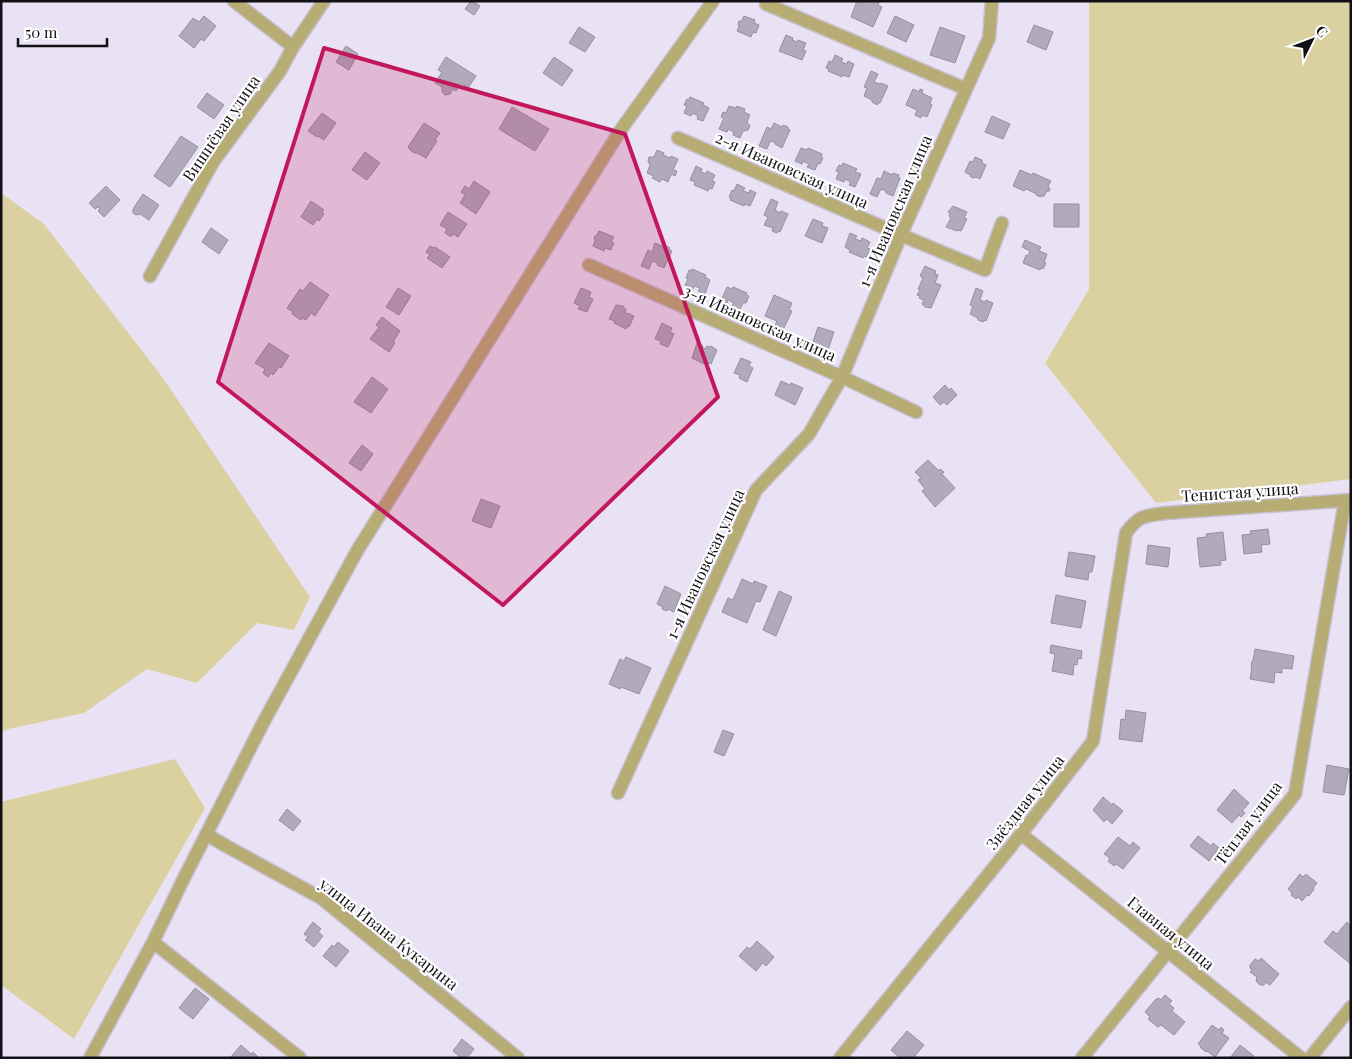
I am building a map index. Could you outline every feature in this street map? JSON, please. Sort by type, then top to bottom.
[{"type":"street","points":[[234,1],[293,47]]},
{"type":"street","name":"Вишнёвая улица","points":[[150,276],[213,162],[280,71],[293,47],[324,1]]},
{"type":"street","points":[[90,1058],[153,942],[263,723],[357,551],[620,131],[713,1]]},
{"type":"street","name":"1-я Ивановская улица","points":[[618,793],[756,490],[809,434],[842,377],[900,236],[989,38],[992,1]]},
{"type":"street","points":[[766,4],[966,89]]},
{"type":"street","name":"2-я Ивановская улица","points":[[678,138],[900,236],[985,270],[1002,223]]},
{"type":"street","name":"3-я Ивановская улица","points":[[589,265],[842,377],[916,412]]},
{"type":"street","name":"Тенистая улица","points":[[1134,522],[1147,515],[1156,514],[1348,500]]},
{"type":"street","name":"Тёплая улица","points":[[1082,1058],[1295,794],[1348,500]]},
{"type":"street","name":"Звёздная улица","points":[[840,1058],[1094,741],[1126,533],[1134,522]]},
{"type":"street","name":"улица Ивана Кукарина","points":[[206,834],[321,898],[518,1058]]},
{"type":"street","name":"Главная улица","points":[[1021,834],[1301,1058]]},
{"type":"street","points":[[153,942],[300,1058]]},
{"type":"street","points":[[1310,1058],[1351,1007]]},
{"type":"highlighted area","points":[[324,48],[625,134],[718,397],[503,605],[218,382]]},
{"type":"shaded area","points":[[1089,1],[1351,1],[1351,479],[1156,503],[1045,363],[1089,289]]},
{"type":"shaded area","points":[[1,193],[44,224],[163,378],[310,597],[294,630],[257,623],[197,683],[147,669],[84,713],[8,729],[1,733]]},
{"type":"shaded area","points":[[175,759],[205,808],[74,1039],[1,985],[1,802]]},
{"type":"building","points":[[471,1],[480,6],[474,15],[465,9]]},
{"type":"building","points":[[857,1],[879,1],[878,5],[882,7],[873,27],[851,17]]},
{"type":"building","points":[[204,16],[216,26],[204,41],[201,39],[194,48],[179,36],[193,18],[199,22]]},
{"type":"building","points":[[744,16],[755,20],[754,23],[759,25],[756,33],[753,32],[751,37],[737,31],[739,21],[742,21]]},
{"type":"building","points":[[895,16],[914,25],[906,42],[887,33]]},
{"type":"building","points":[[1034,25],[1053,32],[1046,50],[1027,42]]},
{"type":"building","points":[[579,27],[595,37],[585,52],[569,43]]},
{"type":"building","points":[[940,27],[965,36],[955,63],[930,55]]},
{"type":"building","points":[[786,35],[797,42],[798,40],[806,43],[803,50],[806,51],[802,60],[779,51]]},
{"type":"building","points":[[346,46],[358,54],[349,70],[336,62]]},
{"type":"building","points":[[835,55],[843,59],[841,62],[847,64],[848,61],[854,64],[849,77],[843,75],[842,77],[828,71],[829,69],[826,68],[829,61],[832,62]]},
{"type":"building","points":[[446,57],[476,76],[468,88],[461,83],[456,91],[453,89],[450,94],[445,95],[442,92],[442,87],[435,83],[442,72],[438,70]]},
{"type":"building","points":[[554,57],[573,70],[562,86],[543,73]]},
{"type":"building","points":[[871,71],[878,74],[874,82],[888,86],[880,103],[877,105],[864,96],[867,88],[864,87]]},
{"type":"building","points":[[913,89],[919,92],[920,89],[923,90],[922,93],[932,98],[930,104],[932,105],[927,117],[922,115],[921,118],[915,115],[917,110],[906,105]]},
{"type":"building","points":[[207,93],[224,105],[214,119],[197,107]]},
{"type":"building","points":[[690,97],[704,103],[703,105],[709,108],[703,121],[697,119],[698,116],[693,113],[691,116],[684,113],[687,106],[684,105]]},
{"type":"building","points":[[729,106],[745,109],[744,112],[750,115],[747,122],[750,126],[748,130],[743,131],[740,138],[733,135],[734,132],[728,129],[727,132],[719,129],[724,118],[721,117],[723,112],[726,113]]},
{"type":"building","points":[[512,107],[549,129],[535,151],[499,129]]},
{"type":"building","points":[[322,113],[336,123],[324,140],[308,131]]},
{"type":"building","points":[[992,116],[1010,124],[1003,139],[985,132]]},
{"type":"building","points":[[424,123],[440,133],[426,158],[414,153],[408,147]]},
{"type":"building","points":[[774,123],[782,127],[783,125],[788,127],[790,130],[782,148],[770,141],[767,149],[759,146],[767,127],[771,129]]},
{"type":"building","points":[[181,136],[198,147],[170,187],[154,176]]},
{"type":"building","points":[[801,148],[807,150],[808,148],[822,154],[821,157],[823,158],[815,170],[807,167],[809,164],[803,161],[802,164],[795,161]]},
{"type":"building","points":[[657,150],[670,158],[671,156],[678,159],[673,170],[677,171],[675,176],[671,174],[668,182],[662,179],[660,182],[652,178],[654,176],[647,173],[650,165],[649,157],[654,157]]},
{"type":"building","points":[[365,152],[380,163],[367,180],[352,170]]},
{"type":"building","points":[[975,157],[982,160],[982,163],[986,165],[980,179],[973,178],[965,172],[970,161],[973,162]]},
{"type":"building","points":[[843,163],[857,169],[855,172],[861,174],[855,187],[849,185],[851,182],[845,179],[844,182],[836,179],[839,172],[836,171],[839,165],[842,166]]},
{"type":"building","points":[[696,166],[702,169],[701,172],[706,174],[707,171],[715,175],[712,181],[715,182],[712,189],[709,188],[708,191],[694,185],[695,182],[690,180]]},
{"type":"building","points":[[1020,170],[1032,175],[1033,173],[1051,181],[1048,186],[1049,191],[1041,197],[1026,189],[1024,191],[1013,186]]},
{"type":"building","points":[[884,171],[892,175],[893,173],[899,175],[898,177],[900,178],[893,196],[881,189],[877,197],[870,194],[877,178],[881,179]]},
{"type":"building","points":[[474,181],[490,192],[476,214],[460,203],[465,195],[461,192],[465,186],[469,189]]},
{"type":"building","points":[[737,184],[745,188],[743,191],[749,193],[750,190],[756,193],[750,206],[745,204],[744,206],[730,200],[731,198],[729,197],[732,190],[734,191]]},
{"type":"building","points":[[106,186],[120,200],[104,217],[98,211],[100,209],[98,207],[95,209],[89,203]]},
{"type":"building","points":[[143,194],[159,205],[149,220],[140,214],[136,215],[133,213],[133,209]]},
{"type":"building","points":[[771,199],[778,202],[775,210],[788,214],[780,232],[778,231],[777,233],[772,231],[773,228],[764,225],[768,217],[764,215]]},
{"type":"building","points":[[311,201],[324,210],[322,212],[324,214],[319,221],[317,219],[313,225],[301,217]]},
{"type":"building","points":[[1054,204],[1079,204],[1079,227],[1054,227]]},
{"type":"building","points":[[953,206],[967,212],[964,218],[967,219],[961,231],[946,227],[951,218],[948,212]]},
{"type":"building","points":[[448,212],[467,224],[458,237],[453,234],[451,237],[445,233],[447,229],[440,225]]},
{"type":"building","points":[[813,219],[823,223],[822,226],[828,228],[822,243],[805,236]]},
{"type":"building","points":[[211,228],[228,240],[219,254],[202,242]]},
{"type":"building","points":[[599,231],[614,237],[611,242],[614,243],[611,250],[605,248],[604,251],[593,246],[594,238]]},
{"type":"building","points":[[850,233],[857,236],[855,239],[861,241],[862,238],[870,242],[867,248],[870,249],[867,257],[864,256],[863,258],[849,252],[850,250],[845,247]]},
{"type":"building","points":[[1025,240],[1041,247],[1039,251],[1047,254],[1043,269],[1041,268],[1040,270],[1023,263],[1030,251],[1022,247]]},
{"type":"building","points":[[655,243],[664,247],[665,245],[672,251],[664,268],[652,261],[649,269],[641,266],[648,250],[652,252]]},
{"type":"building","points":[[430,246],[435,247],[450,257],[442,268],[427,258],[430,255],[426,252]]},
{"type":"building","points":[[925,266],[936,271],[935,274],[938,275],[935,283],[941,285],[931,308],[925,307],[922,304],[924,300],[917,295],[923,278],[920,276]]},
{"type":"building","points":[[692,269],[706,275],[705,277],[710,280],[705,294],[698,291],[700,288],[694,286],[693,289],[685,285],[689,270],[691,271]]},
{"type":"building","points":[[310,282],[329,295],[315,316],[311,313],[306,320],[302,318],[301,320],[287,308],[300,289],[303,291]]},
{"type":"building","points":[[727,287],[732,289],[733,287],[747,293],[746,295],[749,296],[746,303],[743,303],[740,309],[732,306],[734,303],[728,300],[727,303],[721,301]]},
{"type":"building","points":[[398,288],[411,296],[399,315],[386,307]]},
{"type":"building","points":[[581,288],[591,292],[589,297],[593,299],[587,312],[578,309],[580,306],[574,303]]},
{"type":"building","points":[[976,288],[983,291],[980,300],[993,303],[986,321],[984,320],[983,322],[970,314],[973,306],[970,305]]},
{"type":"building","points":[[774,295],[792,303],[789,310],[792,311],[782,332],[774,328],[777,321],[765,316]]},
{"type":"building","points":[[616,305],[623,306],[626,310],[625,313],[634,316],[629,327],[626,329],[609,319]]},
{"type":"building","points":[[382,317],[400,331],[389,352],[370,339],[379,327],[376,325]]},
{"type":"building","points":[[662,323],[672,328],[670,332],[674,334],[668,347],[660,344],[661,341],[655,339]]},
{"type":"building","points":[[818,327],[834,332],[828,350],[812,345]]},
{"type":"building","points":[[269,343],[289,356],[281,368],[279,367],[273,375],[271,373],[268,377],[263,373],[265,369],[255,363]]},
{"type":"building","points":[[697,343],[705,349],[707,346],[711,346],[717,350],[711,364],[705,362],[704,364],[692,358]]},
{"type":"building","points":[[741,358],[751,362],[749,366],[753,368],[747,382],[739,378],[740,375],[734,373]]},
{"type":"building","points":[[372,377],[388,389],[371,413],[354,402]]},
{"type":"building","points":[[781,381],[803,388],[795,405],[775,395]]},
{"type":"building","points":[[945,385],[949,390],[951,388],[957,395],[947,405],[944,402],[940,405],[933,397]]},
{"type":"building","points":[[362,445],[373,454],[361,471],[349,463]]},
{"type":"building","points":[[928,460],[939,471],[940,469],[944,472],[942,474],[955,488],[935,507],[922,491],[925,489],[918,480],[921,478],[915,472]]},
{"type":"building","points":[[481,499],[500,506],[491,528],[472,521]]},
{"type":"building","points":[[1268,529],[1270,544],[1261,545],[1262,552],[1244,554],[1242,535],[1251,534],[1250,531]]},
{"type":"building","points":[[1223,532],[1226,560],[1220,561],[1221,565],[1200,567],[1197,538],[1207,537],[1206,534]]},
{"type":"building","points":[[1148,545],[1170,548],[1168,567],[1146,564]]},
{"type":"building","points":[[1069,552],[1095,556],[1092,572],[1089,572],[1088,580],[1065,576]]},
{"type":"building","points":[[742,579],[753,584],[754,581],[767,586],[760,602],[756,601],[747,623],[722,612],[728,598],[733,600]]},
{"type":"building","points":[[665,586],[681,594],[674,612],[662,609],[663,607],[657,604]]},
{"type":"building","points":[[779,591],[792,597],[776,636],[763,630]]},
{"type":"building","points":[[1056,595],[1086,601],[1081,628],[1051,623]]},
{"type":"building","points":[[1051,645],[1082,651],[1081,659],[1078,658],[1077,665],[1074,664],[1073,675],[1052,671],[1055,654],[1050,653]]},
{"type":"building","points":[[1255,649],[1294,656],[1292,669],[1282,668],[1282,673],[1275,672],[1274,683],[1250,679]]},
{"type":"building","points":[[626,657],[651,668],[639,694],[609,684],[620,659],[624,661]]},
{"type":"building","points":[[1126,710],[1146,713],[1142,742],[1119,739],[1121,719],[1125,720]]},
{"type":"building","points":[[723,730],[734,734],[724,756],[714,752]]},
{"type":"building","points":[[1327,765],[1349,769],[1344,795],[1323,792]]},
{"type":"building","points":[[1234,789],[1249,803],[1242,811],[1245,813],[1241,817],[1239,815],[1232,823],[1217,810]]},
{"type":"building","points":[[1103,797],[1123,811],[1112,824],[1107,819],[1104,822],[1093,810]]},
{"type":"building","points":[[287,809],[301,821],[293,831],[279,820]]},
{"type":"building","points":[[1198,836],[1211,846],[1213,843],[1219,848],[1209,861],[1190,846]]},
{"type":"building","points":[[1118,837],[1130,846],[1133,842],[1140,848],[1123,869],[1116,864],[1114,866],[1108,861],[1110,858],[1104,854]]},
{"type":"building","points":[[1300,874],[1303,877],[1306,874],[1317,883],[1309,896],[1307,895],[1302,901],[1298,897],[1296,899],[1291,895],[1292,893],[1288,889]]},
{"type":"building","points":[[313,922],[321,929],[318,932],[323,936],[314,947],[305,940],[308,937],[304,934]]},
{"type":"building","points":[[1347,922],[1351,926],[1351,964],[1324,942],[1333,931],[1337,934]]},
{"type":"building","points":[[757,941],[774,957],[766,966],[763,963],[756,971],[739,956],[747,947],[750,949]]},
{"type":"building","points":[[338,942],[349,951],[336,967],[323,956],[332,945],[334,947]]},
{"type":"building","points":[[1261,958],[1279,974],[1270,985],[1266,982],[1264,985],[1260,985],[1256,981],[1257,977],[1250,972],[1252,970],[1250,965],[1255,959],[1259,961]]},
{"type":"building","points":[[195,988],[209,999],[193,1019],[179,1008]]},
{"type":"building","points":[[1165,995],[1172,1001],[1169,1004],[1174,1008],[1172,1011],[1185,1022],[1174,1035],[1161,1025],[1158,1027],[1148,1019],[1150,1017],[1145,1012],[1156,999],[1159,998],[1161,1000]]},
{"type":"building","points":[[1212,1025],[1219,1030],[1221,1027],[1224,1030],[1222,1033],[1229,1038],[1215,1057],[1198,1044]]},
{"type":"building","points":[[907,1031],[924,1045],[913,1058],[900,1058],[891,1050]]},
{"type":"building","points":[[462,1039],[474,1049],[467,1058],[461,1058],[453,1051]]},
{"type":"building","points":[[241,1045],[251,1054],[253,1052],[258,1058],[230,1058]]},
{"type":"building","points":[[1240,1045],[1254,1056],[1253,1058],[1230,1058]]}]
